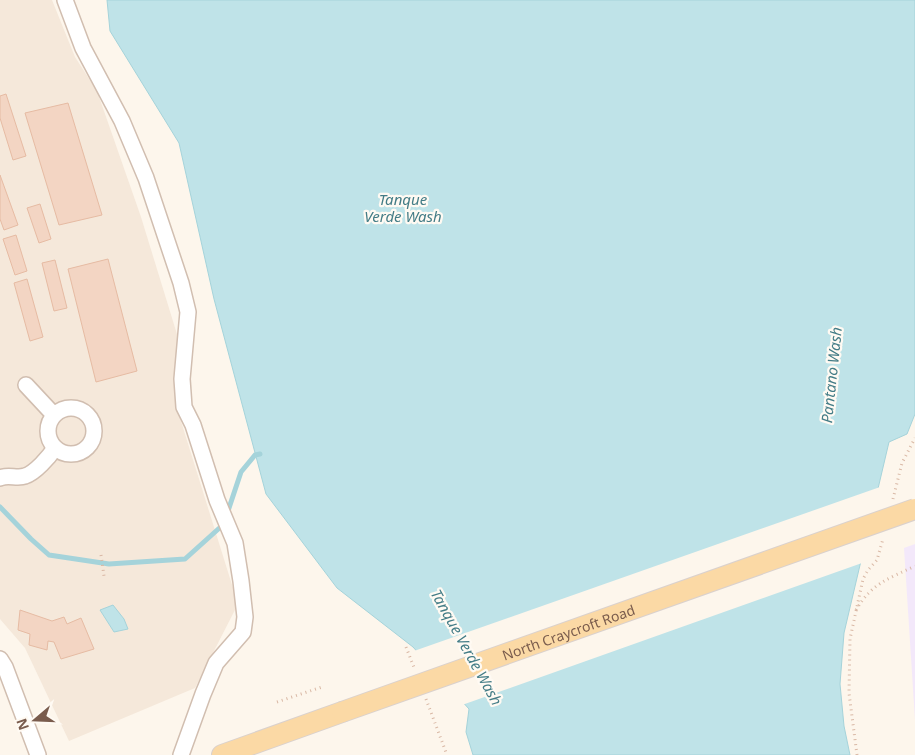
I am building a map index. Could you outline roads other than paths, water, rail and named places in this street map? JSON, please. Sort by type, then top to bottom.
[{"type":"main road","name":"North Craycroft Road","points":[[235,753],[342,712],[915,509]]},
{"type":"lane","points":[[65,0],[83,48],[122,121],[146,178],[181,283],[188,312],[182,379],[184,407],[193,425],[217,500],[235,543],[242,581],[245,617],[243,632],[216,663],[181,755]]},
{"type":"lane","points":[[26,385],[54,415]]},
{"type":"lane","points":[[66,408],[74,408],[88,414],[93,421],[95,429],[91,445],[85,451],[77,454],[61,453],[55,448],[48,436],[48,428],[54,415],[66,408]]},
{"type":"lane","points":[[0,478],[5,476],[24,476],[43,464],[55,448]]},
{"type":"lane","points":[[0,659],[5,667],[38,755]]},
{"type":"water","points":[[107,0],[915,0],[915,414],[907,434],[889,442],[844,633],[840,684],[844,726],[850,755],[473,755],[466,732],[469,709],[413,647],[337,588],[266,494],[214,299],[179,143],[110,31]]},
{"type":"water","points":[[113,605],[124,619],[128,629],[114,632],[100,610]]},
{"type":"waterway","points":[[227,514],[241,472],[255,455],[260,454]]},
{"type":"waterway","points":[[0,507],[49,555],[109,564],[185,559],[225,523]]},
{"type":"water label","name":"Tanque Verde Wash","points":[[403,208]]},
{"type":"water label","name":"Pantano Wash","points":[[831,375]]},
{"type":"water label","name":"Tanque Verde Wash","points":[[467,647]]}]
